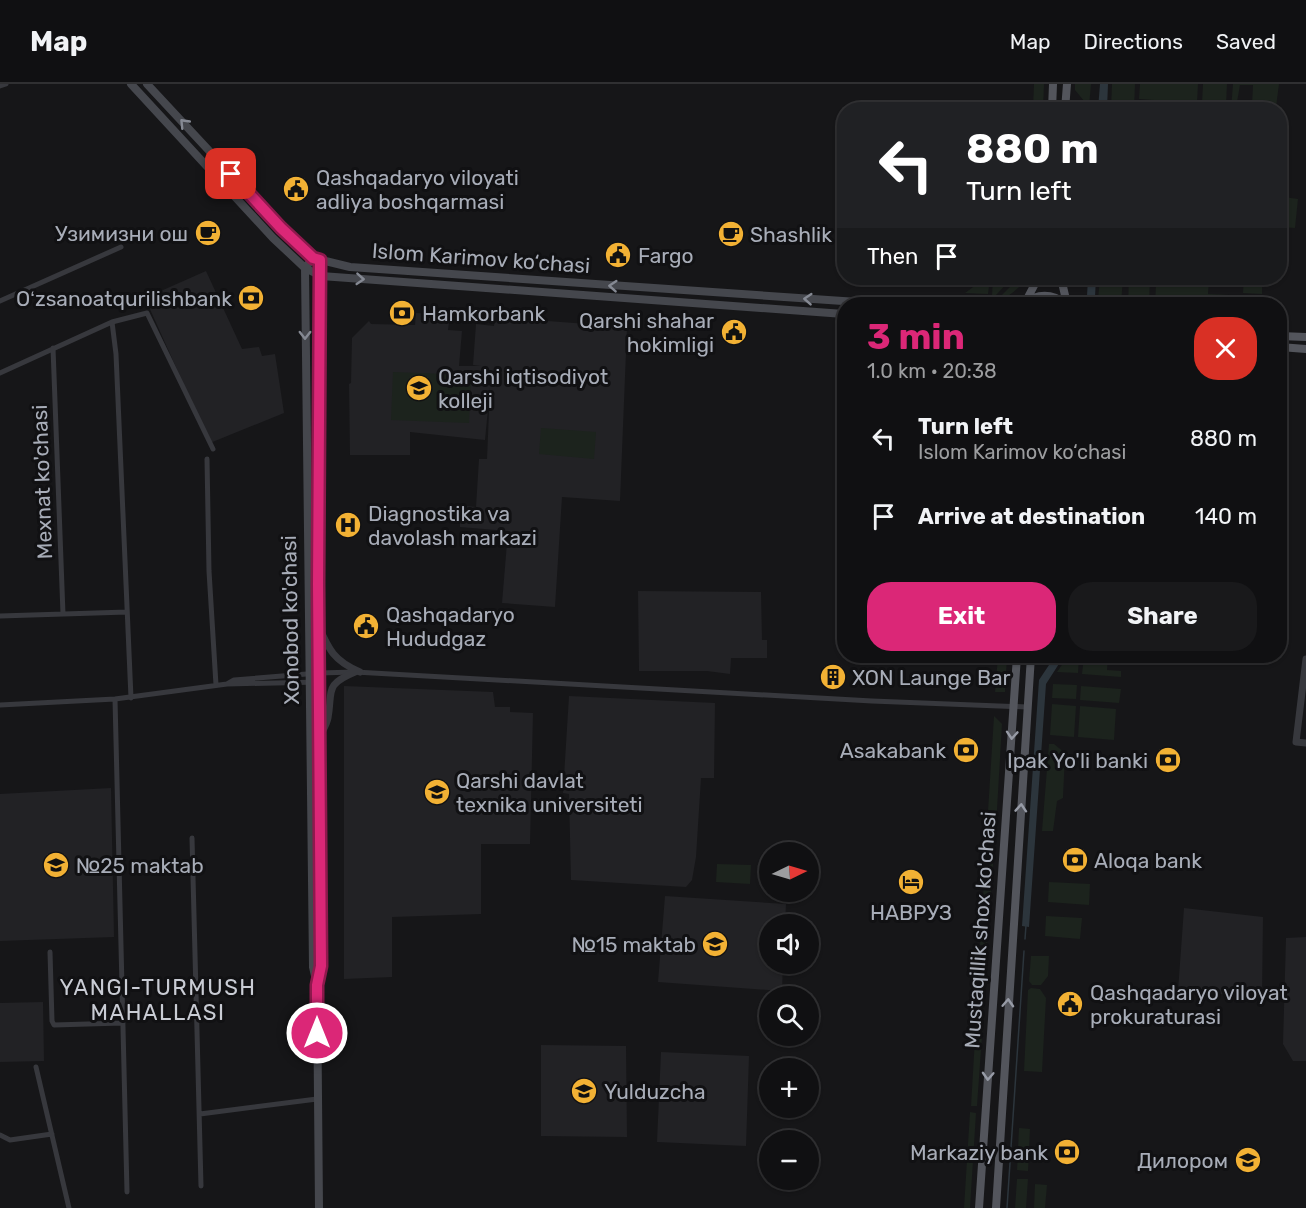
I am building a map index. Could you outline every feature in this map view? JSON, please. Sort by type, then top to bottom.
[{"type":"main road","name":"Islom Karimov ko‘chasi","points":[[131,84],[273,238],[304,268],[321,276],[837,313]]},
{"type":"main road","points":[[147,84],[281,228],[316,259],[304,268]]},
{"type":"main road","points":[[1052,102],[1053,84]]},
{"type":"main road","points":[[1066,102],[1067,84]]},
{"type":"main road","points":[[200,158],[209,149]]},
{"type":"main road","name":"Islom Karimov ko‘chasi","points":[[316,259],[350,267],[837,301]]},
{"type":"main road","name":"Xonobod ko'chasi","points":[[316,259],[321,276],[318,624],[321,966],[317,985],[319,1208]]},
{"type":"main road","name":"Xonobod ko'chasi","points":[[304,268],[313,968],[317,985]]},
{"type":"main road","points":[[1039,297],[1043,295],[1054,297]]},
{"type":"main road","points":[[1287,337],[1306,338]]},
{"type":"main road","points":[[1287,348],[1306,349]]},
{"type":"main road","name":"Mustaqillik shox ko'chasi","points":[[979,1208],[1017,663]]},
{"type":"main road","name":"Mustaqillik shox ko'chasi","points":[[996,1208],[1030,663]]},
{"type":"street","points":[[0,87],[6,84]]},
{"type":"street","points":[[0,302],[121,247]]},
{"type":"street","points":[[0,373],[112,322],[147,312],[213,449]]},
{"type":"street","points":[[112,322],[116,354],[130,698]]},
{"type":"street","name":"Mexnat ko'chasi","points":[[53,348],[63,614]]},
{"type":"street","points":[[207,459],[208,571],[216,685]]},
{"type":"street","points":[[0,614],[127,612]]},
{"type":"street","points":[[318,624],[328,648],[336,658],[358,672]]},
{"type":"street","points":[[1306,659],[1296,742],[1306,743]]},
{"type":"street","points":[[309,678],[319,673],[358,672],[872,701],[1027,707]]},
{"type":"street","points":[[319,738],[328,719],[332,686],[341,678],[358,672]]},
{"type":"street","points":[[0,705],[130,698],[227,684],[234,680],[309,678],[319,682]]},
{"type":"street","points":[[115,699],[127,1192]]},
{"type":"street","points":[[192,838],[201,1186]]},
{"type":"street","points":[[50,952],[54,1025],[122,1023]]},
{"type":"street","points":[[36,1067],[69,1208]]},
{"type":"street","points":[[200,1114],[317,1099]]},
{"type":"street","points":[[0,1135],[10,1140],[52,1134]]},
{"type":"shaded area","points":[[1034,84],[1044,84],[1043,102],[1033,102]]},
{"type":"shaded area","points":[[1075,84],[1091,84],[1089,102],[1085,102],[1075,90]]},
{"type":"shaded area","points":[[1100,84],[1108,84],[1107,102],[1099,102]]},
{"type":"shaded area","points":[[1112,84],[1135,84],[1134,102],[1111,102]]},
{"type":"shaded area","points":[[1140,84],[1198,84],[1197,102],[1139,99]]},
{"type":"shaded area","points":[[1203,84],[1227,84],[1226,102],[1202,102]]},
{"type":"shaded area","points":[[1233,84],[1279,84],[1277,102],[1252,102],[1253,85],[1240,85],[1237,102],[1232,102]]},
{"type":"shaded area","points":[[1287,197],[1298,199],[1295,228],[1287,227]]},
{"type":"shaded area","points":[[206,271],[242,349],[259,347],[262,356],[275,354],[284,413],[210,443],[145,298]]},
{"type":"shaded area","points":[[976,285],[989,285],[988,294],[965,293]]},
{"type":"shaded area","points":[[993,285],[1005,285],[996,295],[992,295]]},
{"type":"shaded area","points":[[1012,285],[1021,285],[1006,297],[1000,297]]},
{"type":"shaded area","points":[[1088,285],[1096,285],[1095,297],[1087,296]]},
{"type":"shaded area","points":[[1099,285],[1122,285],[1122,297],[1098,297]]},
{"type":"shaded area","points":[[1129,285],[1150,285],[1149,297],[1128,297]]},
{"type":"shaded area","points":[[1156,285],[1209,285],[1208,294],[1229,295],[1229,297],[1155,297]]},
{"type":"shaded area","points":[[1244,285],[1262,285],[1262,294],[1243,293]]},
{"type":"shaded area","points":[[945,295],[981,297],[944,297]]},
{"type":"shaded area","points":[[1238,295],[1261,297],[1238,297]]},
{"type":"shaded area","points":[[416,313],[450,315],[448,330],[462,331],[459,366],[481,366],[473,365],[476,324],[494,326],[495,317],[627,327],[620,501],[562,497],[555,607],[502,603],[508,531],[460,527],[460,519],[456,518],[457,505],[476,507],[479,459],[487,459],[490,388],[485,440],[410,432],[410,455],[350,455],[349,384],[351,383],[352,338],[369,321],[371,324],[415,325]]},
{"type":"shaded area","points":[[393,372],[471,375],[469,423],[391,420]]},
{"type":"shaded area","points":[[541,428],[596,432],[594,459],[539,454]]},
{"type":"shaded area","points":[[638,591],[761,592],[762,640],[767,640],[767,658],[731,658],[730,674],[707,671],[639,671]]},
{"type":"shaded area","points":[[997,663],[1007,663],[1005,692],[995,692]]},
{"type":"shaded area","points":[[1050,663],[1060,663],[1046,684],[1029,927],[1022,926],[1039,680]]},
{"type":"shaded area","points":[[1063,663],[1079,663],[1078,673],[1057,672]]},
{"type":"shaded area","points":[[1083,663],[1108,663],[1107,670],[1121,671],[1121,677],[1082,674]]},
{"type":"shaded area","points":[[1053,684],[1077,685],[1076,699],[1052,698]]},
{"type":"shaded area","name":"Qarshi davlat texnika universiteti","points":[[344,686],[493,692],[495,707],[510,707],[510,712],[533,713],[530,844],[481,844],[481,914],[392,917],[392,977],[344,979]]},
{"type":"shaded area","points":[[1081,686],[1121,689],[1119,703],[1080,700]]},
{"type":"shaded area","points":[[569,696],[715,703],[714,778],[701,778],[696,857],[692,880],[686,887],[571,880],[569,794],[563,793]]},
{"type":"shaded area","points":[[1052,704],[1076,706],[1074,737],[1050,735]]},
{"type":"shaded area","points":[[1080,706],[1116,709],[1114,740],[1078,737]]},
{"type":"shaded area","points":[[994,716],[1002,724],[995,844],[986,843]]},
{"type":"shaded area","points":[[1049,744],[1054,744],[1065,753],[1063,798],[1057,801],[1053,831],[1042,831]]},
{"type":"shaded area","name":"№25 maktab","points":[[111,788],[114,937],[0,941],[0,794]]},
{"type":"shaded area","points":[[986,850],[994,851],[987,945],[980,945]]},
{"type":"shaded area","points":[[717,864],[751,865],[750,884],[716,882]]},
{"type":"shaded area","points":[[1049,882],[1090,884],[1089,905],[1048,902]]},
{"type":"shaded area","name":"№15 maktab","points":[[665,896],[786,904],[786,914],[759,914],[759,974],[783,974],[782,986],[759,986],[759,989],[658,982]]},
{"type":"shaded area","points":[[1184,908],[1263,917],[1262,997],[1178,991]]},
{"type":"shaded area","points":[[1046,916],[1082,918],[1080,939],[1045,936]]},
{"type":"shaded area","points":[[1306,937],[1306,1061],[1293,1061],[1283,1044],[1286,938]]},
{"type":"shaded area","points":[[980,949],[987,949],[983,1015],[976,1015]]},
{"type":"shaded area","points":[[1031,956],[1049,956],[1048,976],[1041,985],[1032,985],[1029,981]]},
{"type":"shaded area","points":[[1040,989],[1046,998],[1042,1072],[1024,1071],[1028,990]]},
{"type":"shaded area","points":[[43,1002],[44,1061],[0,1062],[0,1003]]},
{"type":"shaded area","points":[[976,1021],[983,1021],[977,1106],[971,1106]]},
{"type":"shaded area","name":"Yulduzcha","points":[[541,1045],[626,1046],[627,1137],[541,1136]]},
{"type":"shaded area","points":[[661,1052],[749,1056],[746,1146],[657,1142]]},
{"type":"shaded area","points":[[970,1112],[976,1113],[970,1208],[964,1208]]},
{"type":"shaded area","points":[[1019,1128],[1030,1129],[1028,1171],[1017,1170]]},
{"type":"shaded area","points":[[1017,1179],[1028,1179],[1026,1208],[1015,1208]]},
{"type":"shaded area","points":[[1035,1184],[1047,1185],[1045,1208],[1034,1208]]},
{"type":"waterway","points":[[1025,939],[1026,925]]},
{"type":"waterway","points":[[1007,1208],[1024,951]]},
{"type":"place","name":"Qashqadaryo viloyati adliya boshqarmasi","points":[[296,189]]},
{"type":"place","name":"Узимизни ош","points":[[208,233]]},
{"type":"place","name":"Shashlik","points":[[731,234]]},
{"type":"place","name":"Fargo","points":[[618,255]]},
{"type":"place","name":"Oʻzsanoatqurilishbank","points":[[251,298]]},
{"type":"place","name":"Hamkorbank","points":[[402,313]]},
{"type":"place","name":"Qarshi shahar hokimligi","points":[[734,332]]},
{"type":"place","name":"Qarshi iqtisodiyot kolleji","points":[[419,388]]},
{"type":"place","name":"Diagnostika va davolash markazi","points":[[348,525]]},
{"type":"place","name":"Qashqadaryo Hududgaz","points":[[366,626]]},
{"type":"place","name":"XON Launge Bar","points":[[833,677]]},
{"type":"place","name":"Asakabank","points":[[966,750]]},
{"type":"place","name":"Ipak Yo'li banki","points":[[1168,760]]},
{"type":"place","name":"Qarshi davlat texnika universiteti","points":[[437,792]]},
{"type":"place","name":"Aloqa bank","points":[[1075,860]]},
{"type":"place","name":"№25 maktab","points":[[56,865]]},
{"type":"place","name":"НАВРУЗ","points":[[911,882]]},
{"type":"place","name":"№15 maktab","points":[[715,944]]},
{"type":"place","name":"Qashqadaryo viloyat prokuraturasi","points":[[1070,1004]]},
{"type":"place","name":"Yulduzcha","points":[[584,1091]]},
{"type":"place","name":"Markaziy bank","points":[[1067,1152]]},
{"type":"place","name":"Дилором","points":[[1248,1160]]},
{"type":"district","name":"YANGI-TURMUSH MAHALLASI","points":[[158,1000]]},
{"type":"route","points":[[231,174],[281,228],[313,258],[320,260],[318,584],[321,966],[317,985],[317,1033]]}]
